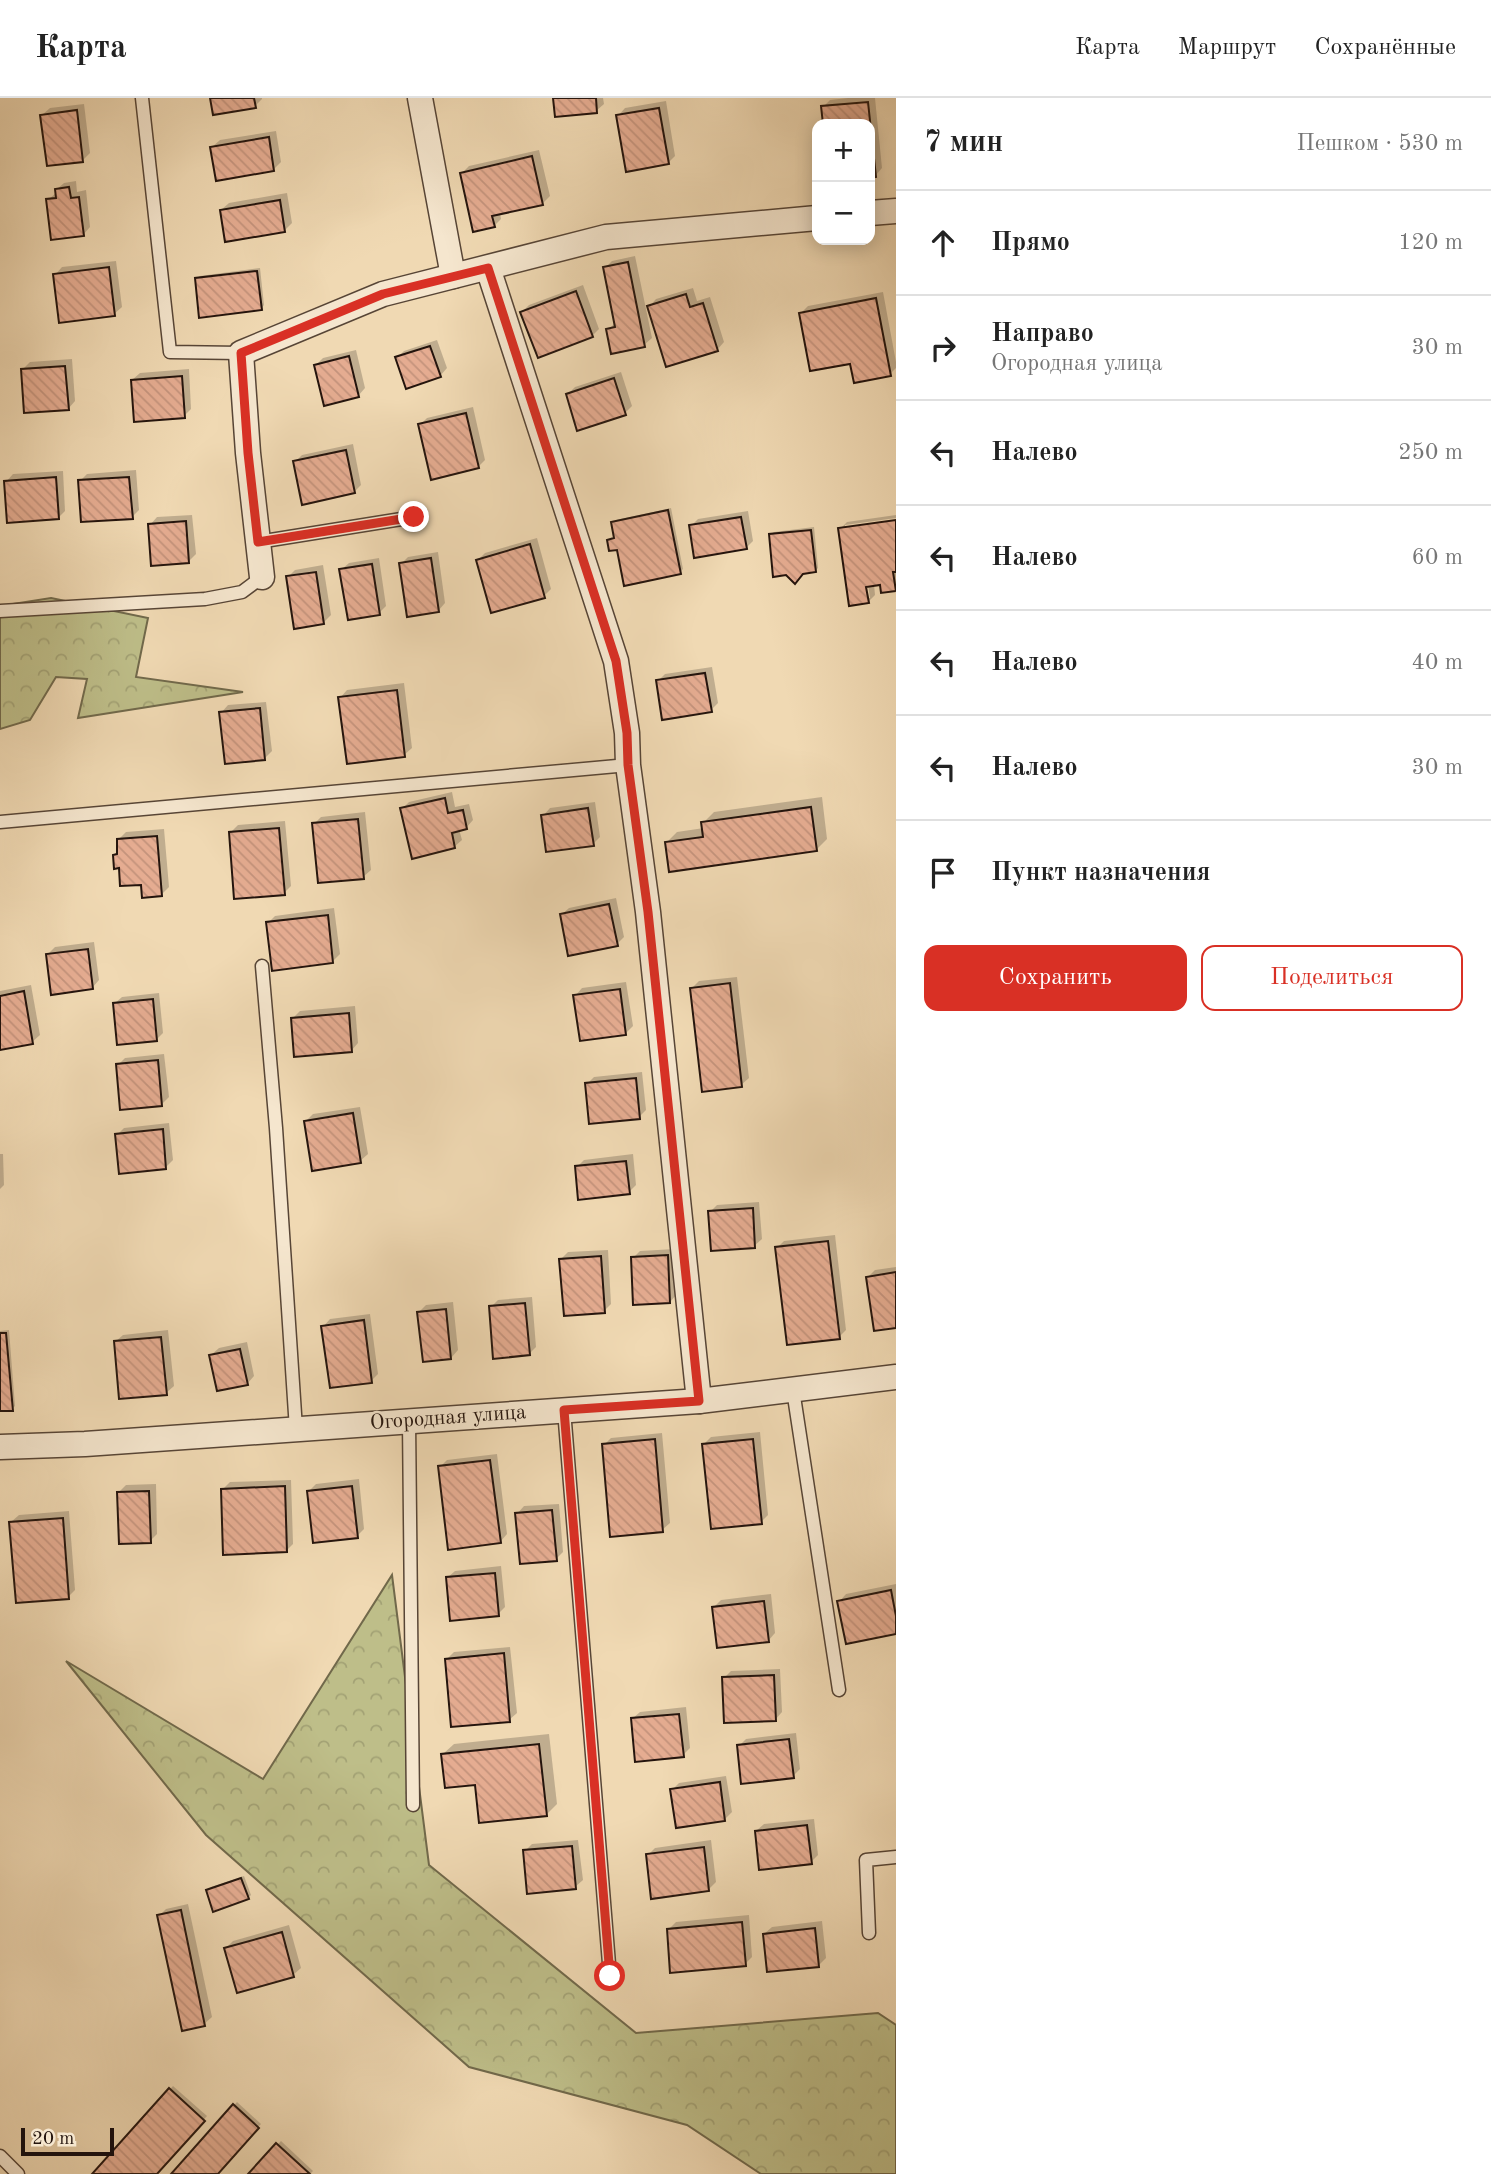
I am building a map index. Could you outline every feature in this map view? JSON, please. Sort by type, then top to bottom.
[{"type":"street","points":[[420,98],[453,276]]},
{"type":"street","points":[[875,213],[896,211]]},
{"type":"street","points":[[262,577],[248,453],[241,353],[383,294],[606,237],[812,218]]},
{"type":"street","points":[[488,268],[616,661],[648,912],[699,1401]]},
{"type":"street","name":"Огородная улица","points":[[0,1447],[85,1444],[699,1401],[896,1377]]},
{"type":"lane","points":[[142,98],[170,352],[241,353]]},
{"type":"lane","points":[[258,542],[414,517]]},
{"type":"lane","points":[[0,611],[205,599],[242,592],[262,577]]},
{"type":"lane","points":[[0,822],[628,765]]},
{"type":"lane","points":[[262,965],[296,1429]]},
{"type":"lane","points":[[793,1390],[839,1690]]},
{"type":"lane","points":[[564,1410],[610,1976]]},
{"type":"lane","points":[[409,1421],[412,1805]]},
{"type":"lane","points":[[869,1934],[866,1860],[896,1857]]},
{"type":"lane","points":[[0,2156],[18,2174]]},
{"type":"green space","points":[[51,598],[148,618],[136,677],[243,692],[78,718],[87,679],[56,677],[30,720],[0,729],[0,606]]},
{"type":"green space","points":[[392,1575],[429,1865],[636,2033],[878,2013],[896,2025],[896,2174],[761,2174],[687,2125],[469,2067],[206,1835],[66,1661],[263,1779]]},
{"type":"building","points":[[210,98],[254,98],[256,108],[213,115]]},
{"type":"building","points":[[553,98],[596,98],[597,113],[555,117]]},
{"type":"building","points":[[868,102],[870,119],[822,119],[821,106]]},
{"type":"building","points":[[659,108],[669,164],[626,172],[616,115]]},
{"type":"building","points":[[77,110],[83,162],[47,166],[40,115]]},
{"type":"building","points":[[269,137],[274,171],[216,181],[210,147]]},
{"type":"building","points":[[532,156],[543,205],[492,216],[495,227],[473,232],[460,173]]},
{"type":"building","points":[[69,187],[71,198],[79,197],[84,236],[51,240],[46,199],[56,198],[55,189]]},
{"type":"building","points":[[280,200],[285,232],[225,242],[220,210]]},
{"type":"building","points":[[628,262],[645,347],[611,354],[606,329],[615,327],[603,267]]},
{"type":"building","points":[[109,267],[115,316],[59,323],[53,274]]},
{"type":"building","points":[[257,271],[262,310],[199,318],[195,278]]},
{"type":"building","points":[[576,291],[593,337],[538,358],[520,312]]},
{"type":"building","points":[[686,294],[690,307],[703,303],[718,351],[666,367],[647,306]]},
{"type":"building","points":[[876,298],[891,376],[854,383],[850,364],[810,371],[799,313]]},
{"type":"building","points":[[430,346],[441,377],[406,389],[395,357]]},
{"type":"building","points":[[349,356],[359,397],[324,406],[314,365]]},
{"type":"building","points":[[65,366],[69,410],[24,413],[21,369]]},
{"type":"building","points":[[182,376],[185,418],[134,422],[131,380]]},
{"type":"building","points":[[614,378],[626,415],[577,431],[566,394]]},
{"type":"building","points":[[466,413],[479,468],[431,480],[418,424]]},
{"type":"building","points":[[346,450],[355,493],[302,505],[293,461]]},
{"type":"building","points":[[56,477],[59,519],[7,523],[4,481]]},
{"type":"building","points":[[129,477],[133,519],[81,522],[78,480]]},
{"type":"building","points":[[668,510],[681,574],[624,586],[617,550],[609,551],[607,540],[614,538],[611,522]]},
{"type":"building","points":[[741,517],[747,549],[694,558],[689,525]]},
{"type":"building","points":[[896,520],[896,572],[893,572],[896,591],[881,593],[880,585],[866,587],[869,603],[849,606],[838,528]]},
{"type":"building","points":[[186,521],[189,563],[151,566],[148,524]]},
{"type":"building","points":[[811,530],[816,572],[803,574],[795,584],[786,575],[773,577],[769,534]]},
{"type":"building","points":[[530,544],[545,598],[491,613],[476,560]]},
{"type":"building","points":[[431,558],[439,612],[407,617],[399,563]]},
{"type":"building","points":[[372,564],[380,615],[348,620],[339,569]]},
{"type":"building","points":[[316,572],[324,624],[294,629],[286,576]]},
{"type":"building","points":[[705,673],[712,712],[662,720],[656,680]]},
{"type":"building","points":[[397,690],[405,757],[347,764],[338,697]]},
{"type":"building","points":[[260,708],[265,760],[225,764],[219,712]]},
{"type":"building","points":[[445,798],[448,813],[463,810],[467,829],[452,833],[455,848],[412,859],[400,808]]},
{"type":"building","points":[[811,807],[817,851],[669,872],[665,842],[703,837],[701,822]]},
{"type":"building","points":[[588,808],[594,846],[546,852],[541,815]]},
{"type":"building","points":[[358,819],[364,879],[318,883],[312,823]]},
{"type":"building","points":[[279,828],[285,895],[234,899],[229,832]]},
{"type":"building","points":[[157,836],[162,896],[142,898],[141,885],[120,886],[119,868],[114,869],[113,855],[117,854],[117,839]]},
{"type":"building","points":[[609,904],[618,946],[568,956],[560,914]]},
{"type":"building","points":[[328,915],[333,963],[272,971],[266,922]]},
{"type":"building","points":[[88,949],[93,989],[51,995],[46,954]]},
{"type":"building","points":[[730,983],[742,1087],[702,1092],[690,988]]},
{"type":"building","points":[[620,989],[626,1035],[580,1041],[573,995]]},
{"type":"building","points":[[24,991],[33,1044],[0,1050],[0,996]]},
{"type":"building","points":[[153,999],[157,1041],[117,1045],[113,1003]]},
{"type":"building","points":[[349,1013],[352,1052],[294,1057],[291,1018]]},
{"type":"building","points":[[158,1060],[162,1106],[120,1110],[116,1064]]},
{"type":"building","points":[[636,1078],[640,1119],[589,1124],[585,1083]]},
{"type":"building","points":[[353,1113],[361,1163],[312,1171],[304,1121]]},
{"type":"building","points":[[163,1129],[166,1169],[119,1174],[115,1134]]},
{"type":"building","points":[[626,1161],[630,1194],[578,1200],[575,1166]]},
{"type":"building","points":[[753,1208],[755,1248],[711,1251],[708,1211]]},
{"type":"building","points":[[828,1241],[840,1339],[787,1345],[775,1247]]},
{"type":"building","points":[[668,1255],[670,1303],[633,1305],[631,1257]]},
{"type":"building","points":[[601,1256],[605,1313],[564,1316],[559,1259]]},
{"type":"building","points":[[896,1272],[896,1328],[874,1331],[866,1277]]},
{"type":"building","points":[[525,1303],[530,1355],[493,1359],[489,1306]]},
{"type":"building","points":[[446,1309],[451,1359],[423,1362],[417,1312]]},
{"type":"building","points":[[364,1320],[372,1383],[330,1388],[321,1326]]},
{"type":"building","points":[[0,1333],[6,1333],[13,1411],[0,1411]]},
{"type":"building","points":[[161,1337],[167,1395],[119,1399],[114,1341]]},
{"type":"building","points":[[240,1349],[248,1385],[217,1391],[209,1355]]},
{"type":"building","points":[[655,1439],[663,1532],[610,1537],[602,1444]]},
{"type":"building","points":[[753,1439],[762,1524],[711,1529],[702,1444]]},
{"type":"building","points":[[490,1460],[501,1543],[448,1550],[438,1466]]},
{"type":"building","points":[[285,1486],[287,1552],[223,1555],[221,1489]]},
{"type":"building","points":[[352,1486],[358,1538],[313,1543],[307,1491]]},
{"type":"building","points":[[149,1491],[151,1543],[119,1544],[117,1492]]},
{"type":"building","points":[[552,1510],[557,1561],[520,1564],[515,1513]]},
{"type":"building","points":[[63,1518],[69,1599],[16,1603],[9,1522]]},
{"type":"building","points":[[495,1573],[499,1616],[450,1621],[446,1577]]},
{"type":"building","points":[[891,1590],[896,1634],[846,1644],[837,1601]]},
{"type":"building","points":[[764,1601],[769,1642],[717,1648],[712,1607]]},
{"type":"building","points":[[504,1653],[510,1722],[451,1727],[445,1659]]},
{"type":"building","points":[[774,1675],[776,1721],[724,1723],[722,1677]]},
{"type":"building","points":[[679,1714],[684,1757],[635,1762],[631,1718]]},
{"type":"building","points":[[789,1739],[794,1778],[741,1784],[737,1745]]},
{"type":"building","points":[[539,1744],[547,1816],[479,1823],[475,1785],[445,1788],[441,1754]]},
{"type":"building","points":[[720,1782],[725,1821],[676,1828],[670,1789]]},
{"type":"building","points":[[807,1825],[812,1864],[759,1870],[755,1831]]},
{"type":"building","points":[[572,1846],[576,1889],[527,1894],[523,1850]]},
{"type":"building","points":[[704,1847],[709,1891],[651,1899],[646,1854]]},
{"type":"building","points":[[241,1878],[249,1899],[213,1912],[206,1890]]},
{"type":"building","points":[[181,1910],[205,2026],[182,2031],[157,1915]]},
{"type":"building","points":[[742,1922],[746,1966],[670,1973],[667,1929]]},
{"type":"building","points":[[815,1928],[819,1967],[767,1972],[763,1934]]},
{"type":"building","points":[[282,1932],[294,1977],[237,1993],[224,1948]]},
{"type":"building","points":[[169,2088],[205,2121],[157,2174],[92,2174]]},
{"type":"building","points":[[233,2104],[259,2128],[218,2174],[171,2174]]},
{"type":"building","points":[[276,2143],[310,2174],[248,2174]]},
{"type":"route","points":[[414,517],[258,542],[241,353],[383,294],[488,268],[616,661],[648,912],[699,1401],[564,1410],[610,1976]]}]
